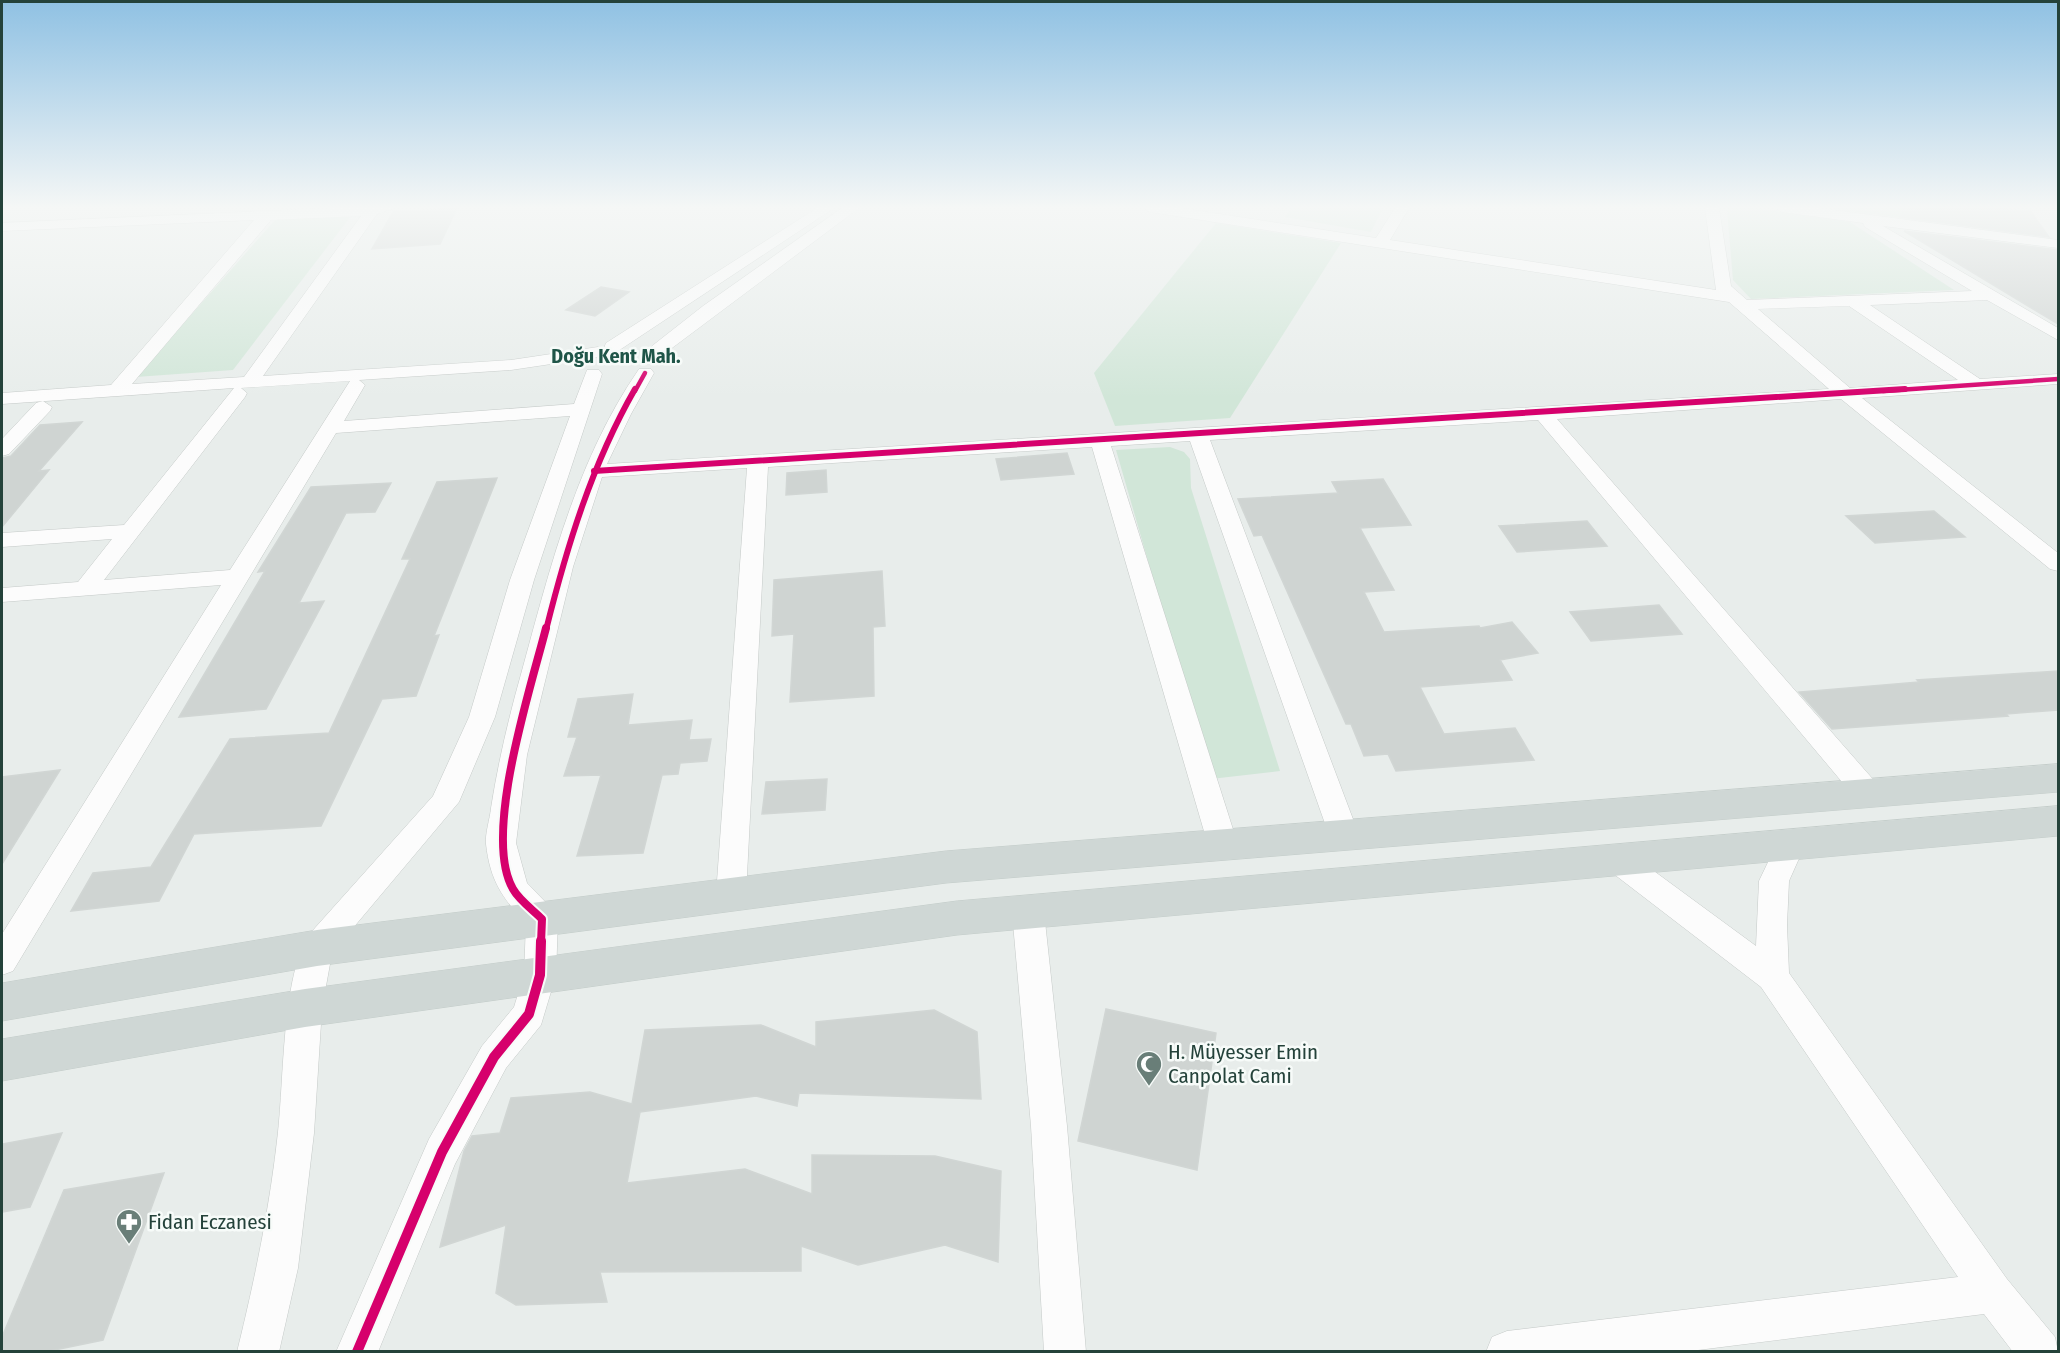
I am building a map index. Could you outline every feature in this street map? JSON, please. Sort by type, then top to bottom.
[{"type":"main road","points":[[2,1002],[316,948],[946,867],[2058,778]]},
{"type":"main road","points":[[2,1060],[304,1008],[946,919],[2058,821]]},
{"type":"street","points":[[117,390],[219,271]]},
{"type":"street","points":[[85,589],[332,271]]},
{"type":"street","points":[[2,410],[511,365],[610,368],[741,271]]},
{"type":"street","points":[[658,351],[709,310],[763,271]]},
{"type":"street","points":[[1555,271],[1740,301],[1853,301],[1987,295]]},
{"type":"street","points":[[1721,271],[1723,288],[1846,394],[2058,564]]},
{"type":"street","points":[[1948,271],[2058,335]]},
{"type":"street","points":[[1853,301],[1977,385]]},
{"type":"street","points":[[2,398],[117,390],[356,385],[610,368],[660,363],[662,358],[658,351],[634,344],[610,368],[582,409],[522,580],[482,717],[445,802],[316,948],[304,1008],[296,1133],[278,1268],[258,1352]]},
{"type":"street","points":[[357,1352],[442,1152],[494,1057],[530,1014],[540,975],[542,919],[513,889],[501,843],[513,755],[562,567],[594,471],[621,414],[610,368]]},
{"type":"street","points":[[594,471],[1100,442],[2058,379]]},
{"type":"street","points":[[2,961],[356,385]]},
{"type":"street","points":[[2,450],[43,407]]},
{"type":"street","points":[[329,428],[582,409]]},
{"type":"street","points":[[1543,414],[1868,793]]},
{"type":"street","points":[[1198,435],[1344,835]]},
{"type":"street","points":[[1100,442],[1222,845]]},
{"type":"street","points":[[731,895],[758,462]]},
{"type":"street","points":[[2,540],[130,531]]},
{"type":"street","points":[[2,595],[236,577]]},
{"type":"street","points":[[1773,977],[1774,881],[1790,845]]},
{"type":"street","points":[[1617,860],[1773,977],[1993,1293],[2040,1352]]},
{"type":"street","points":[[1028,912],[1049,1126],[1065,1352]]},
{"type":"street","points":[[1507,1352],[1993,1293]]},
{"type":"green space","points":[[230,271],[309,271],[233,370],[136,377]]},
{"type":"green space","points":[[1177,271],[1323,271],[1230,418],[1115,426],[1094,373]]},
{"type":"green space","points":[[1732,271],[1925,271],[1954,290],[1751,299],[1733,280]]},
{"type":"green space","points":[[1170,447],[1184,452],[1190,459],[1191,488],[1280,771],[1211,779],[1116,450]]},
{"type":"building","points":[[1970,271],[2058,271],[2058,324]]},
{"type":"building","points":[[601,287],[629,292],[595,316],[566,310]]},
{"type":"building","points":[[82,422],[39,471],[49,470],[2,527],[2,458],[11,456],[40,425]]},
{"type":"building","points":[[1067,453],[1074,474],[1001,480],[996,459]]},
{"type":"building","points":[[826,470],[827,492],[786,495],[787,473]]},
{"type":"building","points":[[497,478],[434,636],[439,635],[416,696],[382,699],[321,826],[194,834],[159,901],[71,911],[93,873],[151,867],[230,739],[329,733],[410,559],[402,559],[437,482]]},
{"type":"building","points":[[1383,479],[1411,525],[1360,528],[1394,590],[1364,592],[1384,632],[1479,626],[1480,628],[1512,622],[1538,653],[1500,660],[1512,680],[1420,687],[1444,734],[1515,728],[1534,760],[1396,771],[1388,754],[1364,756],[1351,724],[1346,724],[1262,535],[1254,536],[1238,499],[1338,493],[1332,482]]},
{"type":"building","points":[[391,483],[375,512],[346,513],[299,603],[324,601],[266,709],[179,717],[265,571],[258,572],[311,487]]},
{"type":"building","points":[[1934,511],[1965,537],[1875,543],[1846,516]]},
{"type":"building","points":[[1587,521],[1607,546],[1517,552],[1499,526]]},
{"type":"building","points":[[882,571],[885,626],[873,627],[874,696],[790,702],[794,634],[772,636],[774,580]]},
{"type":"building","points":[[1659,605],[1682,634],[1591,641],[1570,612]]},
{"type":"building","points":[[2058,671],[2058,710],[2006,714],[2008,716],[1832,729],[1799,692],[1919,682],[1917,680]]},
{"type":"building","points":[[633,694],[628,725],[692,720],[689,740],[711,739],[707,761],[680,763],[678,774],[662,775],[643,853],[577,856],[601,775],[564,776],[577,737],[568,737],[578,699]]},
{"type":"building","points":[[60,770],[2,864],[2,777]]},
{"type":"building","points":[[827,779],[825,810],[762,814],[766,782]]},
{"type":"building","name":"H. Müyesser Emin Canpolat Cami","points":[[1106,1009],[1216,1033],[1197,1170],[1078,1141]]},
{"type":"building","points":[[934,1010],[977,1032],[981,1099],[799,1093],[797,1106],[756,1096],[640,1112],[627,1183],[745,1169],[812,1194],[812,1155],[935,1156],[1001,1171],[998,1262],[945,1245],[858,1265],[801,1246],[801,1271],[600,1272],[607,1302],[516,1305],[496,1293],[506,1225],[440,1247],[464,1151],[472,1136],[500,1133],[511,1098],[590,1092],[632,1104],[645,1030],[761,1025],[816,1047],[816,1022]]},
{"type":"building","points":[[62,1133],[30,1207],[2,1212],[2,1144]]},
{"type":"building","points":[[164,1173],[103,1340],[45,1352],[2,1352],[2,1337],[64,1190]]},
{"type":"cycle path","points":[[357,1352],[442,1152],[494,1057],[529,1014],[540,975],[542,919],[513,889],[501,843],[513,755],[562,567],[594,471],[621,414],[645,373]]},
{"type":"cycle path","points":[[594,471],[1543,414],[2058,379]]},
{"type":"place","name":"H. Müyesser Emin Canpolat Cami","points":[[1149,1087]]},
{"type":"place","name":"Fidan Eczanesi","points":[[129,1245]]},
{"type":"district","name":"Doğu Kent Mah.","points":[[616,356]]}]
